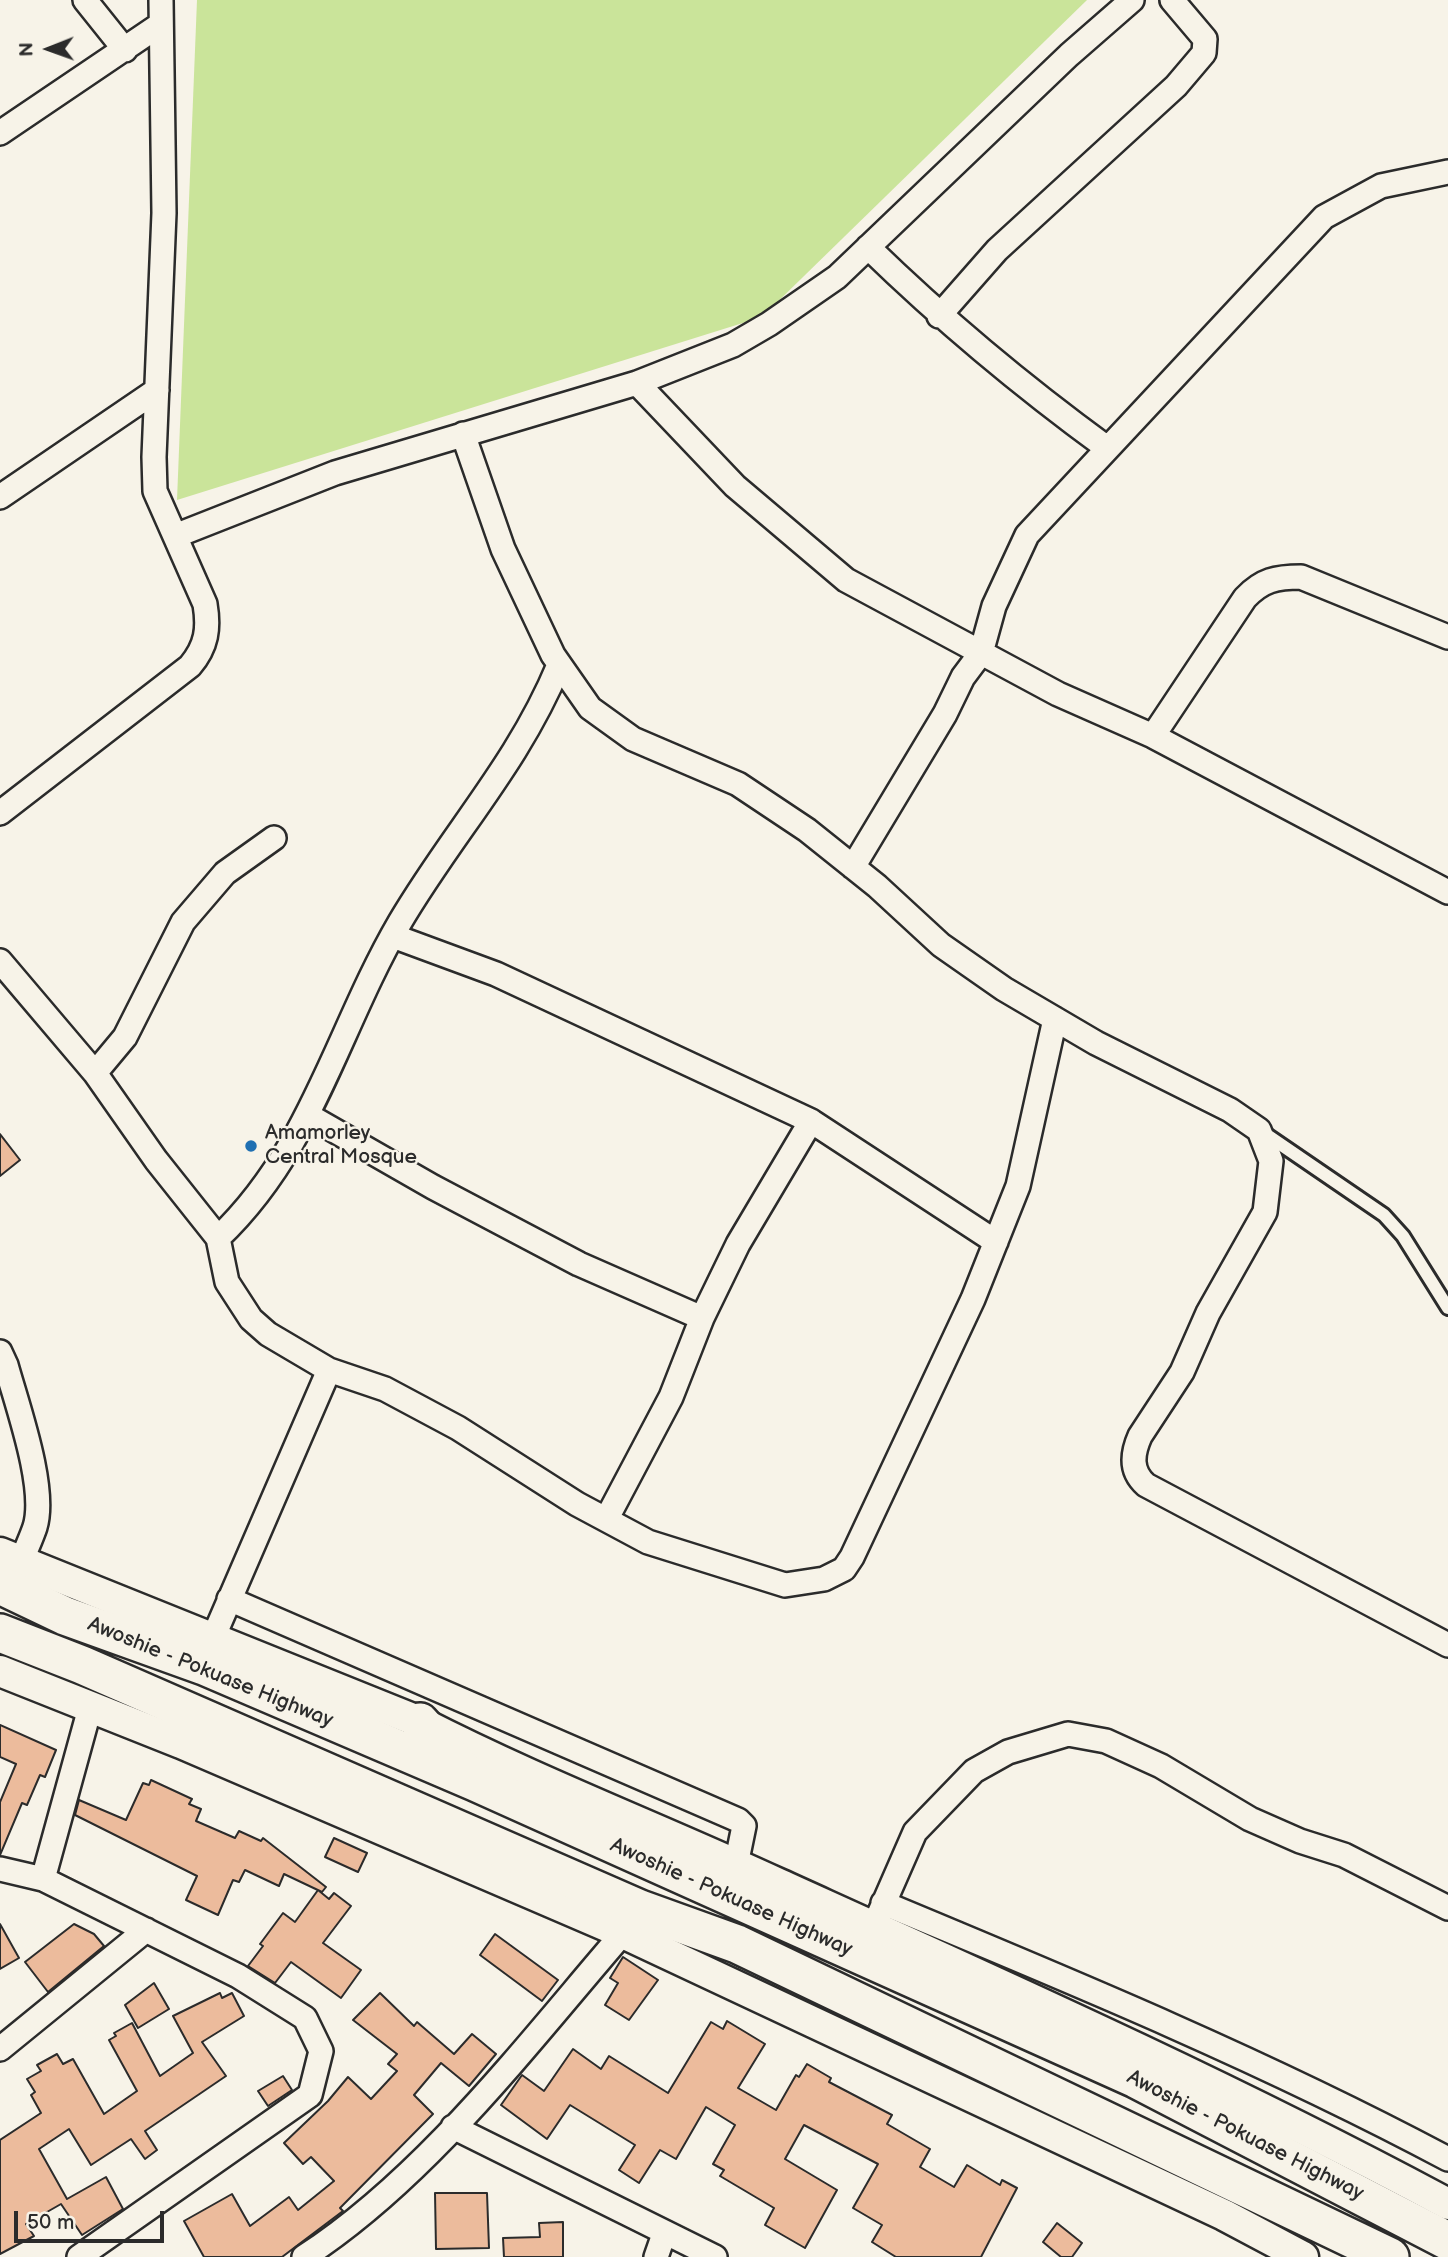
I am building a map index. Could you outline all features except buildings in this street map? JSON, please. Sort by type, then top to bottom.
[{"type":"main road","name":"Awoshie - Pokuase Highway","points":[[7,1567],[65,1616],[204,1666],[475,1782],[1136,2079],[1448,2241]]},
{"type":"main road","name":"Awoshie - Pokuase Highway","points":[[0,1633],[118,1681],[640,1909],[737,1944],[1390,2257]]},
{"type":"main road","points":[[421,1722],[475,1782]]},
{"type":"main road","points":[[1031,2086],[1054,2044]]},
{"type":"street","points":[[85,0],[125,50]]},
{"type":"street","points":[[0,813],[175,678],[201,653],[208,623],[205,604],[155,491],[164,213],[161,0]]},
{"type":"street","points":[[175,536],[335,472],[637,383],[733,345],[769,324],[837,277],[1069,55],[1132,0]]},
{"type":"street","points":[[939,316],[997,250],[1134,126],[1176,86],[1204,53],[1205,39],[1172,0]]},
{"type":"street","points":[[0,133],[161,24]]},
{"type":"street","points":[[853,867],[945,714],[963,677],[981,653],[994,606],[1027,535],[1252,297],[1324,216],[1381,186],[1448,172]]},
{"type":"street","points":[[868,247],[939,316],[1026,390],[1107,448]]},
{"type":"street","points":[[637,383],[735,486],[846,580],[1058,694],[1153,736],[1448,892]]},
{"type":"street","points":[[0,497],[157,390]]},
{"type":"street","points":[[463,435],[503,549],[559,665],[590,708],[633,738],[738,784],[807,830],[941,945],[1055,1019],[1096,1043],[1230,1110],[1259,1130],[1271,1161],[1265,1212],[1208,1313],[1182,1372],[1140,1436],[1135,1447],[1134,1468],[1146,1485],[1448,1645]]},
{"type":"street","points":[[1153,736],[1245,598],[1259,583],[1279,577],[1301,577],[1448,637]]},
{"type":"street","points":[[218,1238],[245,1213],[271,1180],[309,1115],[393,936],[425,883],[540,712],[559,665]]},
{"type":"street","points":[[95,1073],[125,1037],[183,922],[225,873],[274,838]]},
{"type":"street","points":[[393,936],[496,974],[811,1121],[996,1242]]},
{"type":"street","points":[[0,961],[95,1073],[156,1160],[218,1238],[227,1282],[251,1319],[268,1334],[329,1370],[384,1389],[458,1428],[577,1504],[648,1542],[757,1579],[785,1585],[808,1584],[844,1569],[858,1546],[962,1323],[1018,1186],[1055,1019]]},
{"type":"street","points":[[309,1115],[433,1187],[579,1264],[702,1318]]},
{"type":"street","points":[[607,1518],[671,1398],[702,1318],[738,1244],[811,1121]]},
{"type":"street","points":[[0,1352],[6,1365],[35,1473],[37,1512],[35,1527],[7,1567],[214,1638],[421,1722],[485,1755],[736,1865],[878,1916],[961,1951],[1171,2064],[1301,2125],[1448,2204]]},
{"type":"street","points":[[214,1638],[329,1370]]},
{"type":"street","points":[[229,1599],[738,1820],[744,1826],[736,1865]]},
{"type":"street","points":[[0,1671],[181,1743],[623,1933],[1187,2197],[1303,2257]]},
{"type":"street","points":[[43,1878],[90,1708]]},
{"type":"street","points":[[878,1916],[915,1832],[974,1770],[1008,1752],[1068,1734],[1106,1741],[1161,1766],[1250,1819],[1300,1841],[1344,1855],[1448,1908]]},
{"type":"street","points":[[0,1869],[43,1878],[238,1976],[305,2018],[321,2052],[310,2095],[79,2257]]},
{"type":"street","points":[[0,2049],[146,1930]]},
{"type":"street","points":[[304,2257],[343,2232],[453,2127],[623,1933]]},
{"type":"street","points":[[961,1951],[1096,1992],[1390,2129],[1448,2159]]},
{"type":"street","points":[[1171,2064],[1191,2036]]},
{"type":"street","points":[[453,2127],[715,2257]]},
{"type":"street","points":[[334,2257],[343,2232]]},
{"type":"street","points":[[656,2257],[664,2234]]},
{"type":"lane","points":[[1259,1130],[1384,1215],[1403,1236],[1448,1308]]},
{"type":"green space","points":[[197,0],[1087,0],[762,317],[177,500]]},
{"type":"place","name":"Amamorley Central Mosque","points":[[251,1146]]}]
